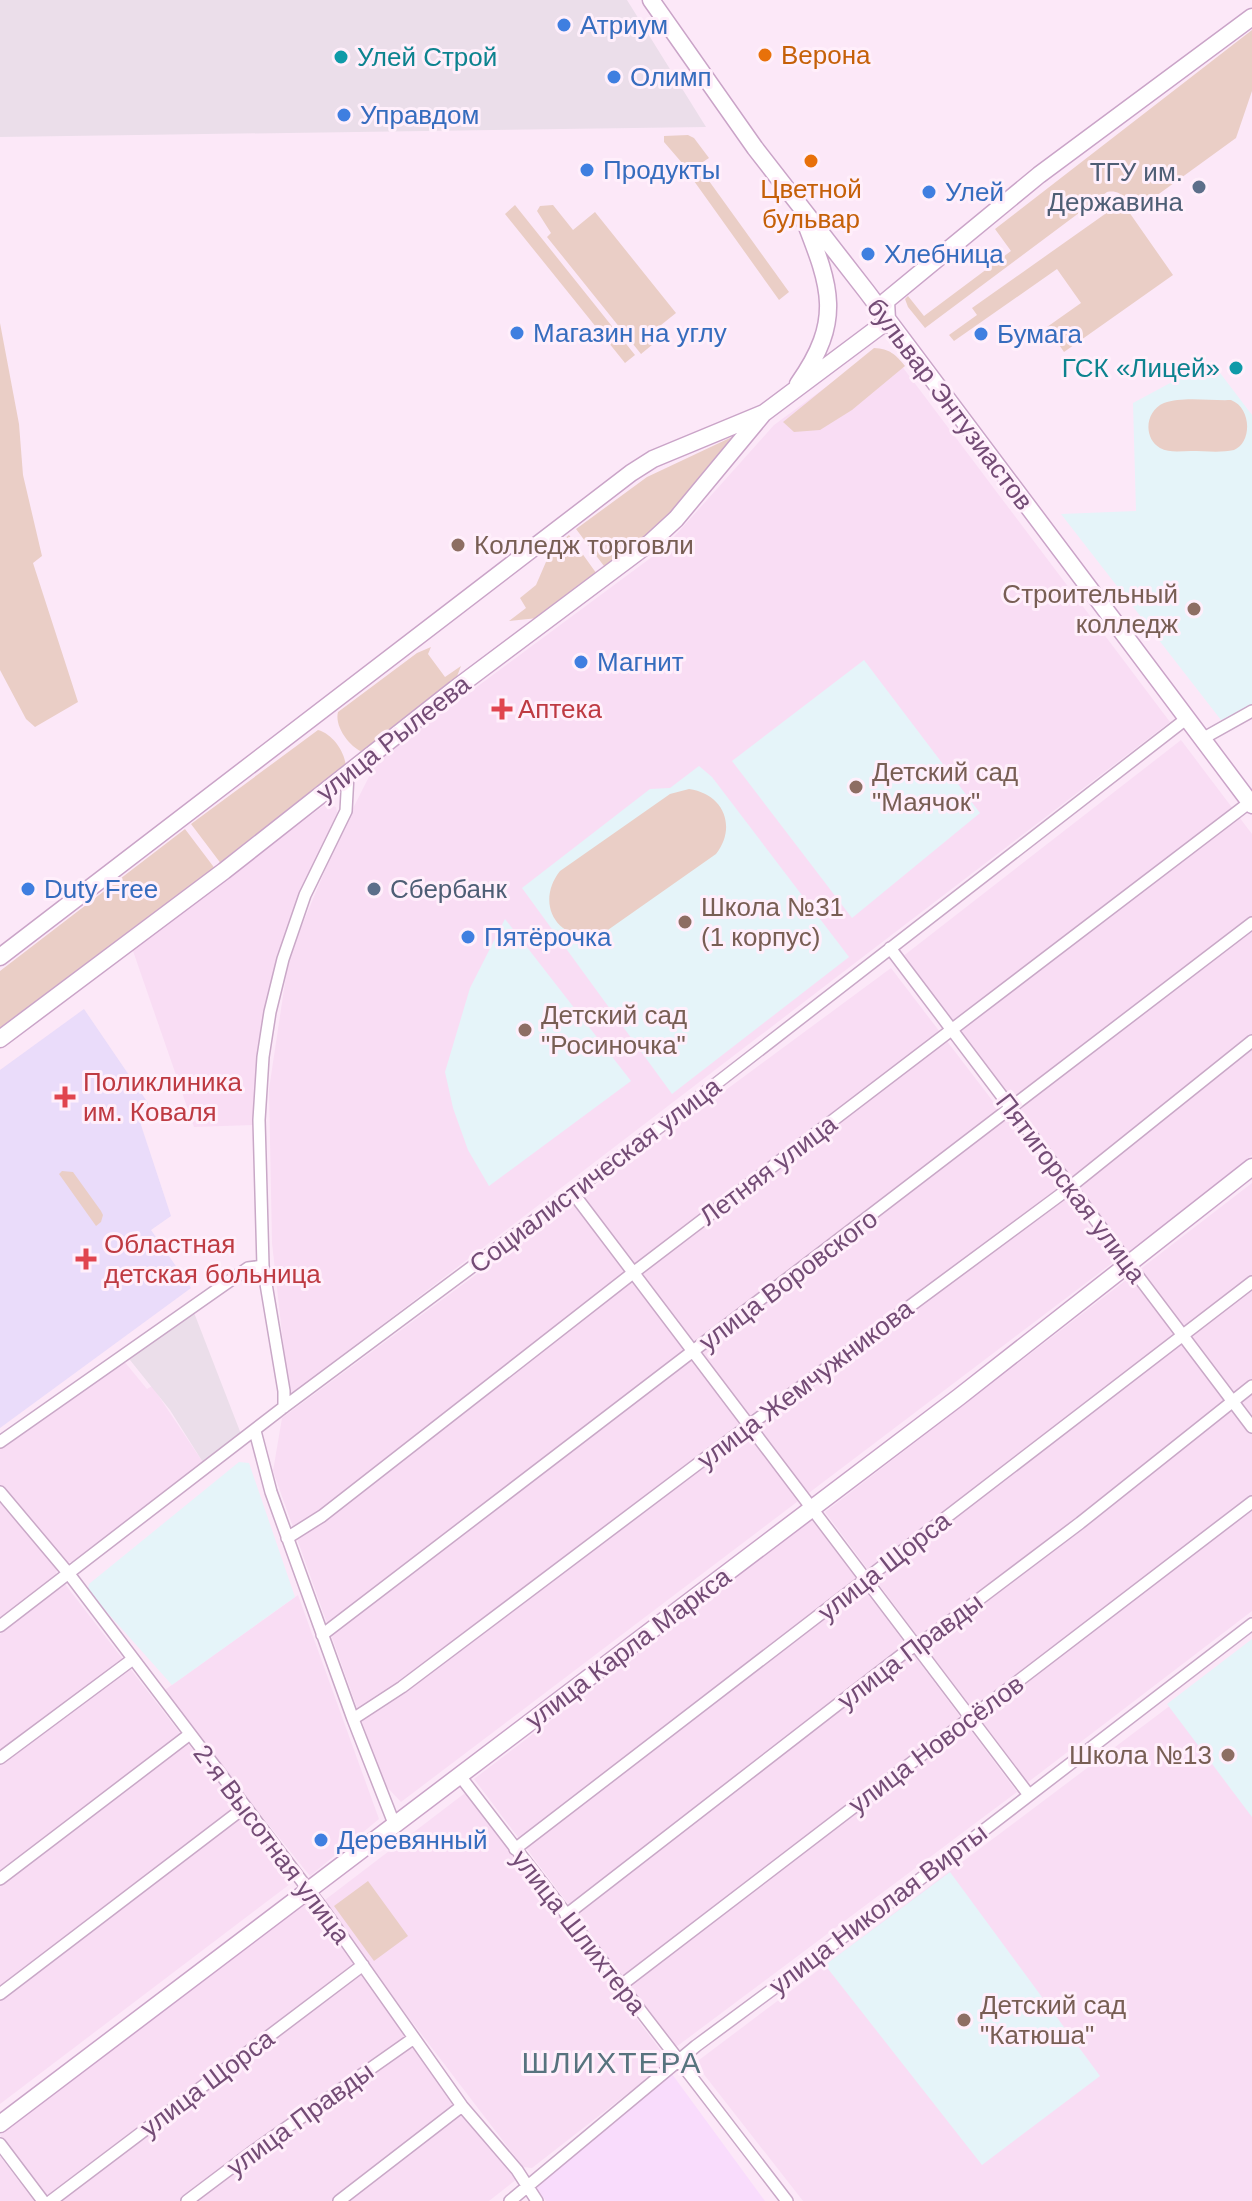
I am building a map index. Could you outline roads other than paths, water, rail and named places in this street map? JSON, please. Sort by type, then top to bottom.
[{"type":"main road","name":"бульвар Энтузиастов","points":[[651,0],[755,148],[1251,804]]},
{"type":"main road","name":"улица Рылеева","points":[[0,957],[631,473],[653,459],[764,413],[790,395],[887,321],[886,301],[1039,175],[1252,17]]},
{"type":"main road","points":[[790,395],[809,369],[826,327],[830,301],[820,261],[798,203]]},
{"type":"main road","name":"улица Рылеева","points":[[0,1039],[651,542],[676,519],[764,413]]},
{"type":"main road","name":"улица Карла Маркса","points":[[0,2124],[812,1509],[1252,1167]]},
{"type":"street","points":[[1202,739],[1252,711]]},
{"type":"street","name":"Социалистическая улица","points":[[0,1626],[284,1407],[573,1193],[1186,719]]},
{"type":"street","points":[[284,1407],[263,1266],[259,1120],[270,1012],[283,959],[305,895],[346,811],[348,774]]},
{"type":"street","name":"Летняя улица","points":[[287,1538],[322,1516],[633,1273],[1251,804]]},
{"type":"street","name":"улица Воровского","points":[[322,1635],[1252,923]]},
{"type":"street","name":"Пятигорская улица","points":[[890,948],[1252,1427]]},
{"type":"street","name":"улица Жемчужникова","points":[[353,1719],[402,1687],[1071,1187],[1252,1041]]},
{"type":"street","points":[[573,1193],[1029,1795]]},
{"type":"street","points":[[0,1442],[248,1268],[263,1266]]},
{"type":"street","name":"улица Щорса","points":[[515,1849],[1252,1282]]},
{"type":"street","name":"улица Правды","points":[[566,1915],[1080,1523],[1252,1386]]},
{"type":"street","points":[[255,1431],[287,1538],[395,1826]]},
{"type":"street","name":"2-я Высотная улица","points":[[0,1492],[69,1574],[308,1890],[462,2106],[517,2170],[537,2201]]},
{"type":"street","name":"улица Новосёлов","points":[[620,1986],[1252,1502]]},
{"type":"street","name":"улица Николая Вирты","points":[[510,2201],[679,2061],[1252,1624]]},
{"type":"street","points":[[0,1758],[133,1659]]},
{"type":"street","points":[[0,1879],[190,1734]]},
{"type":"street","name":"улица Шлихтера","points":[[460,1776],[787,2201]]},
{"type":"street","points":[[0,1994],[245,1807]]},
{"type":"street","name":"улица Щорса","points":[[51,2201],[363,1965]]},
{"type":"street","name":"улица Правды","points":[[187,2201],[414,2038]]},
{"type":"street","points":[[339,2201],[462,2106]]},
{"type":"street","points":[[0,2144],[43,2201]]},
{"type":"place","name":"Атриум","points":[[564,25]]},
{"type":"place","name":"Верона","points":[[765,55]]},
{"type":"place","name":"Улей Строй","points":[[341,57]]},
{"type":"place","name":"Олимп","points":[[614,77]]},
{"type":"place","name":"Управдом","points":[[344,115]]},
{"type":"place","name":"Цветной бульвар","points":[[811,161]]},
{"type":"place","name":"Продукты","points":[[587,170]]},
{"type":"place","name":"ТГУ им. Державина","points":[[1199,187]]},
{"type":"place","name":"Улей","points":[[929,192]]},
{"type":"place","name":"Хлебница","points":[[868,254]]},
{"type":"place","name":"Магазин на углу","points":[[517,333]]},
{"type":"place","name":"Бумага","points":[[981,334]]},
{"type":"place","name":"ГСК «Лицей»","points":[[1236,368]]},
{"type":"place","name":"Колледж торговли","points":[[458,545]]},
{"type":"place","name":"Строительный колледж","points":[[1194,609]]},
{"type":"place","name":"Магнит","points":[[581,662]]},
{"type":"place","name":"Аптека","points":[[502,709]]},
{"type":"place","name":"Детский сад \"Маячок\"","points":[[856,787]]},
{"type":"place","name":"Duty Free","points":[[28,889]]},
{"type":"place","name":"Сбербанк","points":[[374,889]]},
{"type":"place","name":"Школа №31 (1 корпус)","points":[[685,922]]},
{"type":"place","name":"Пятёрочка","points":[[468,937]]},
{"type":"place","name":"Детский сад \"Росиночка\"","points":[[525,1030]]},
{"type":"place","name":"Поликлиника им. Коваля","points":[[65,1097]]},
{"type":"place","name":"Областная детская больница","points":[[86,1259]]},
{"type":"place","name":"Школа №13","points":[[1228,1755]]},
{"type":"place","name":"Деревянный","points":[[321,1840]]},
{"type":"place","name":"Детский сад \"Катюша\"","points":[[964,2020]]},
{"type":"district","name":"ШЛИХТЕРА","points":[[612,2062]]}]
